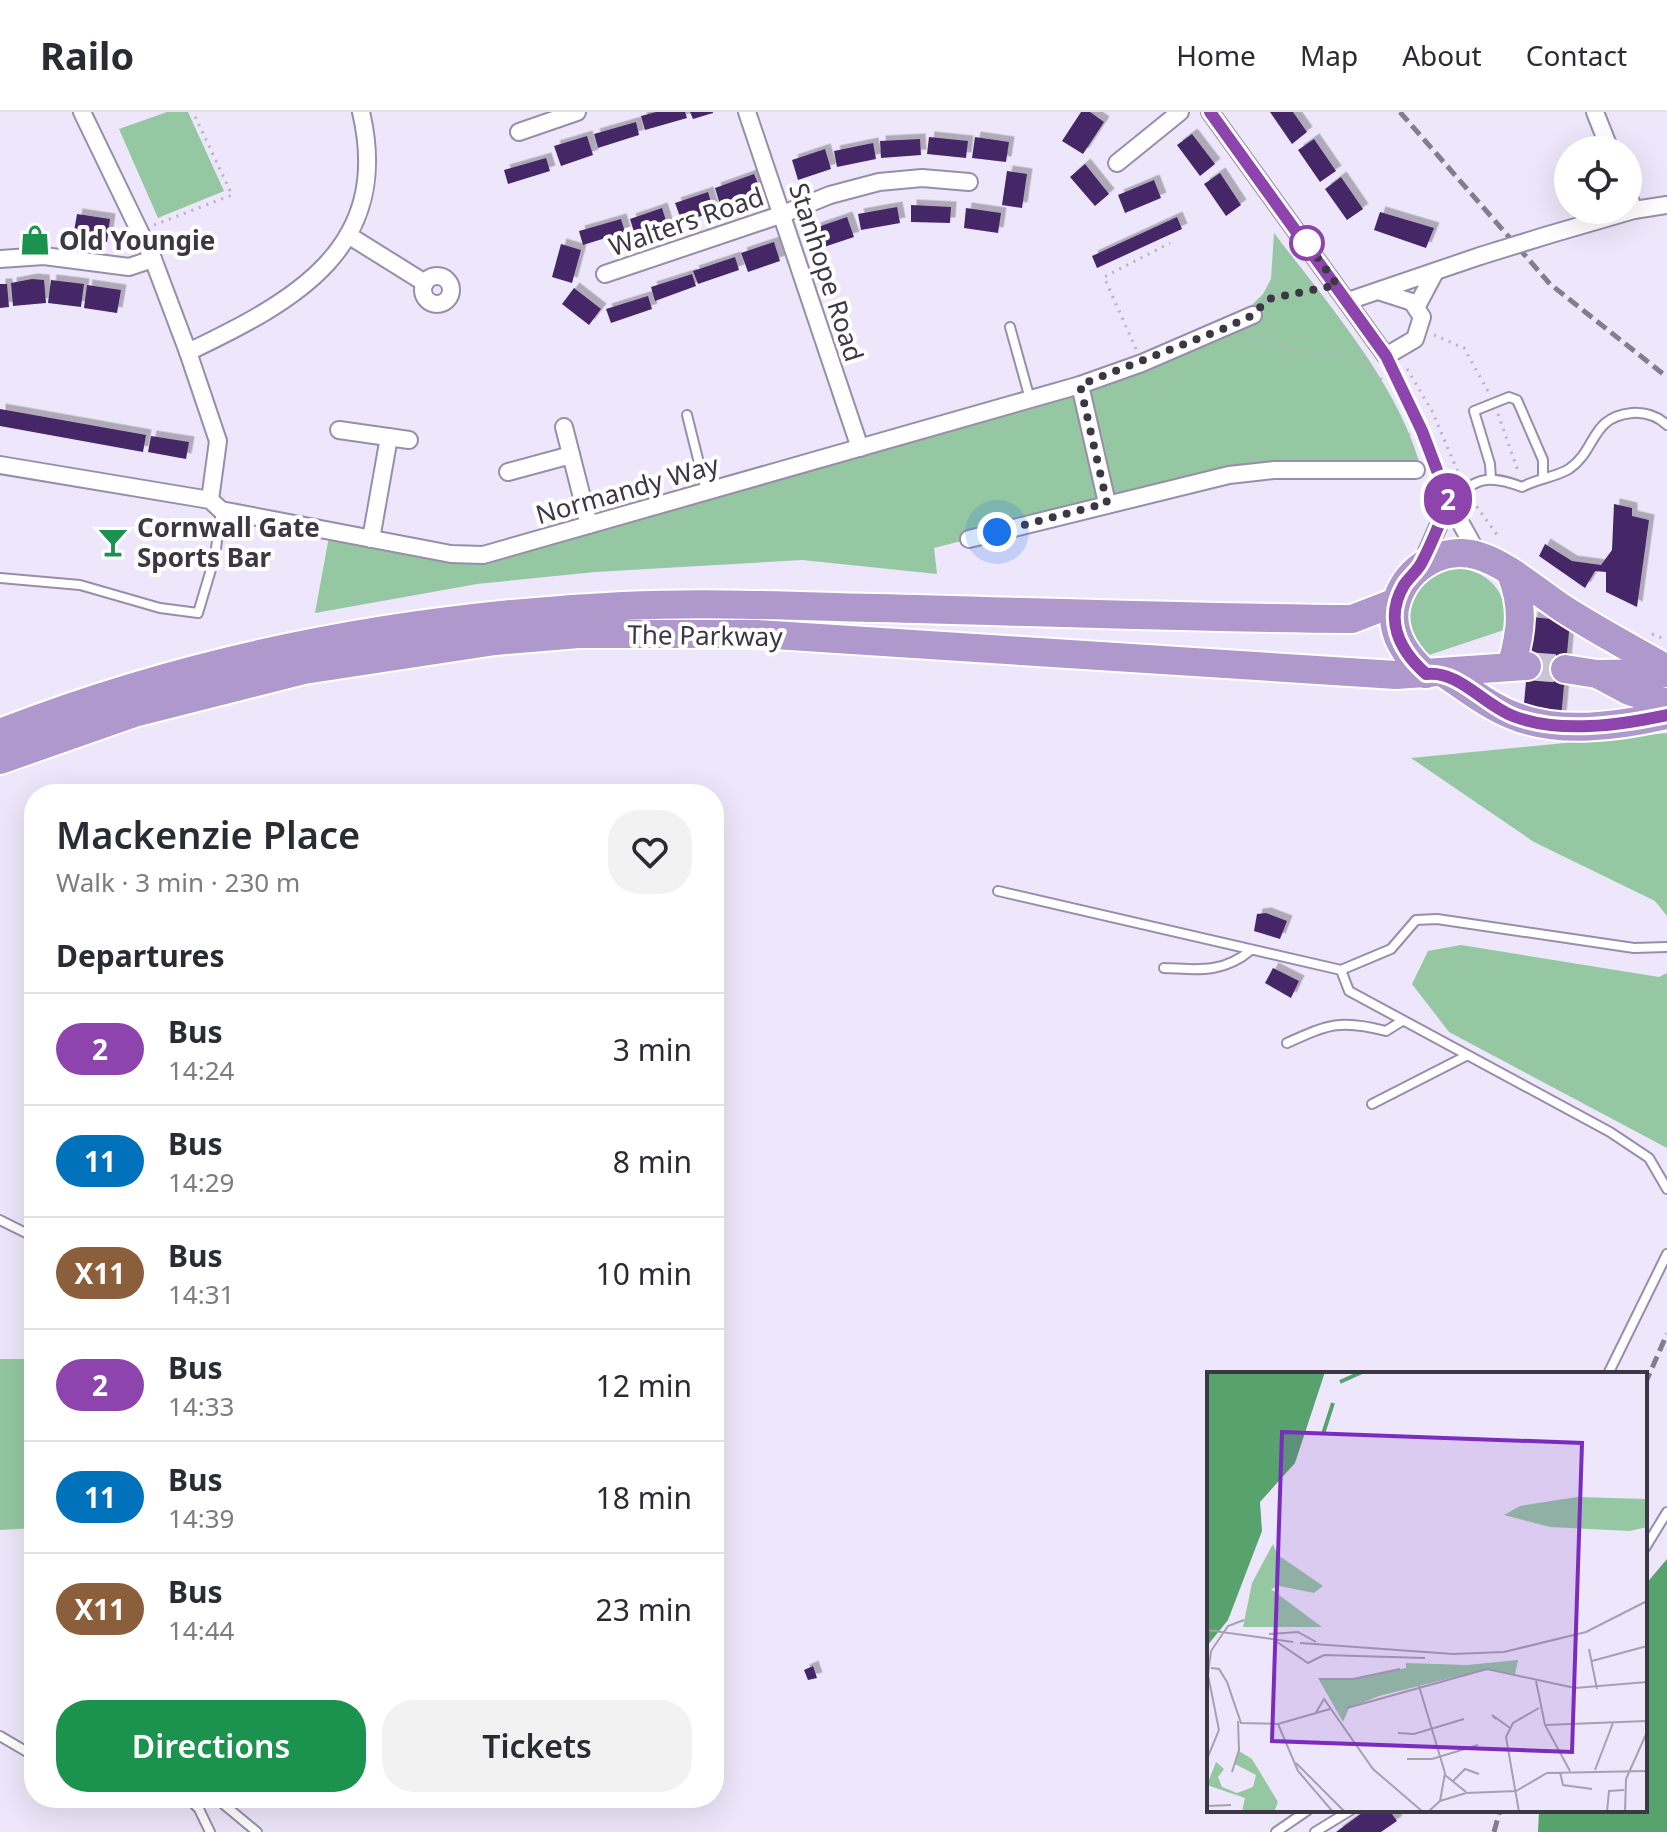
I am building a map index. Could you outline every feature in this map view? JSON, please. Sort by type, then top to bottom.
[{"type":"highway","points":[[1434,673],[1520,665],[1522,603],[1512,576],[1491,549],[1440,556],[1422,564],[1410,576],[1396,602],[1394,627],[1400,644],[1434,673],[1514,717],[1542,723],[1602,725],[1667,715]]},
{"type":"highway","points":[[1512,576],[1667,671]]},
{"type":"highway","name":"The Parkway","points":[[0,733],[136,684],[273,649],[444,621],[561,609],[739,604],[1352,619],[1396,602]]},
{"type":"highway","name":"The Parkway","points":[[0,760],[134,713],[304,670],[495,641],[578,634],[757,634],[1434,673]]},
{"type":"highway","points":[[1565,669],[1597,674],[1667,671]]},
{"type":"highway","points":[[1597,674],[1629,691],[1667,703]]},
{"type":"street","points":[[82,112],[153,259],[188,352],[218,441],[216,505]]},
{"type":"street","points":[[188,352],[264,315],[329,262],[362,212],[368,141],[361,112]]},
{"type":"street","points":[[519,132],[577,112]]},
{"type":"street","name":"Stanhope Road","points":[[747,112],[860,448]]},
{"type":"street","points":[[1117,163],[1180,112]]},
{"type":"street","points":[[1210,112],[1386,356],[1415,339],[1422,317],[1417,306],[1406,298],[1381,292]]},
{"type":"street","points":[[1595,112],[1604,136]]},
{"type":"street","name":"Walters Road","points":[[605,274],[830,195],[879,182],[922,178],[969,182]]},
{"type":"street","points":[[1642,203],[1667,205]]},
{"type":"street","points":[[1348,301],[1576,224]]},
{"type":"street","points":[[348,235],[425,283]]},
{"type":"street","points":[[0,259],[44,256],[129,267],[153,259]]},
{"type":"street","points":[[1417,306],[1434,274]]},
{"type":"street","name":"Normandy Way","points":[[0,465],[216,505],[451,554],[483,555],[1080,385],[1142,363],[1253,315]]},
{"type":"street","points":[[1080,385],[1107,503]]},
{"type":"street","points":[[564,427],[589,525]]},
{"type":"street","points":[[339,430],[409,440]]},
{"type":"street","points":[[371,539],[389,437]]},
{"type":"street","points":[[508,472],[571,455]]},
{"type":"street","points":[[969,539],[1229,475],[1378,462],[1416,470]]},
{"type":"street","points":[[1422,564],[1449,502],[1491,549]]},
{"type":"lane","points":[[1010,327],[1031,399]]},
{"type":"lane","points":[[1386,356],[1449,502],[1470,484],[1491,479],[1522,487],[1543,476],[1566,471],[1578,461],[1603,423],[1616,415],[1648,413],[1667,425]]},
{"type":"lane","points":[[1491,479],[1490,464],[1474,411],[1509,397],[1517,400],[1543,460],[1543,476]]},
{"type":"lane","points":[[687,415],[706,491]]},
{"type":"lane","points":[[0,578],[80,585],[160,608],[198,613],[215,556],[216,505]]},
{"type":"lane","points":[[998,891],[1341,970],[1391,949],[1416,920],[1437,919],[1634,948],[1667,947]]},
{"type":"lane","points":[[1164,968],[1214,970],[1234,965],[1251,950]]},
{"type":"lane","points":[[1341,970],[1349,991],[1610,1132],[1649,1158],[1667,1189]]},
{"type":"lane","points":[[1287,1043],[1324,1027],[1353,1022],[1386,1031],[1402,1021]]},
{"type":"lane","points":[[1372,1104],[1466,1056]]},
{"type":"lane","points":[[0,1220],[24,1232]]},
{"type":"lane","points":[[1609,1372],[1667,1254]]},
{"type":"lane","points":[[1647,1545],[1667,1512]]},
{"type":"lane","points":[[0,1736],[24,1750]]},
{"type":"lane","points":[[198,1808],[210,1832]]},
{"type":"lane","points":[[227,1808],[251,1830]]},
{"type":"lane","points":[[1276,1832],[1305,1812]]},
{"type":"lane","points":[[1315,1832],[1348,1812]]},
{"type":"path","points":[[139,230],[232,195],[193,112]]},
{"type":"path","points":[[1253,315],[1268,299],[1276,280],[1280,259],[1278,204]]},
{"type":"path","points":[[1142,363],[1104,277],[1170,243]]},
{"type":"path","points":[[1268,299],[1337,285]]},
{"type":"path","points":[[1225,328],[1234,335],[1261,337],[1304,352],[1356,355],[1385,384],[1410,371],[1437,422],[1491,549]]},
{"type":"path","points":[[1420,331],[1457,343]]},
{"type":"path","points":[[1406,436],[1409,444]]},
{"type":"path","points":[[1647,631],[1667,640]]},
{"type":"shaded area","points":[[167,112],[188,112],[224,191],[158,218],[119,129]]},
{"type":"shaded area","points":[[1274,233],[1360,346],[1397,408],[1422,472],[1274,470],[1107,503],[934,548],[937,574],[802,560],[595,572],[477,584],[315,613],[330,531],[483,555],[1080,385],[1242,315],[1263,294],[1271,279]]},
{"type":"shaded area","points":[[1450,567],[1475,572],[1494,584],[1504,604],[1507,629],[1423,657],[1407,629],[1405,618],[1410,598],[1423,582]]},
{"type":"shaded area","points":[[1667,733],[1667,916],[1655,901],[1534,842],[1411,758]]},
{"type":"shaded area","points":[[1461,945],[1659,977],[1667,973],[1667,1148],[1449,1032],[1412,984],[1428,951]]},
{"type":"shaded area","points":[[0,1359],[24,1359],[24,1529],[0,1530]]},
{"type":"shaded area","points":[[1667,1559],[1667,1832],[1538,1832],[1539,1812],[1647,1812],[1647,1583]]},
{"type":"building","points":[[656,112],[685,112],[687,118],[645,130],[641,116]]},
{"type":"building","points":[[690,112],[713,112],[713,113],[693,119]]},
{"type":"building","points":[[1081,112],[1090,112],[1104,122],[1083,154],[1062,141]]},
{"type":"building","points":[[1270,112],[1293,112],[1307,132],[1292,144]]},
{"type":"building","points":[[636,122],[639,135],[598,148],[594,134]]},
{"type":"building","points":[[1192,134],[1215,164],[1200,176],[1177,145]]},
{"type":"building","points":[[587,136],[593,155],[561,166],[554,146]]},
{"type":"building","points":[[929,137],[968,141],[966,158],[927,154]]},
{"type":"building","points":[[975,137],[1009,142],[1006,162],[972,158]]},
{"type":"building","points":[[920,139],[921,155],[881,158],[880,141]]},
{"type":"building","points":[[1314,139],[1336,171],[1320,182],[1298,150]]},
{"type":"building","points":[[873,143],[876,159],[837,167],[834,151]]},
{"type":"building","points":[[825,149],[831,169],[798,180],[792,160]]},
{"type":"building","points":[[546,158],[550,171],[508,184],[504,170]]},
{"type":"building","points":[[1085,164],[1109,194],[1095,206],[1070,177]]},
{"type":"building","points":[[1007,171],[1027,174],[1022,208],[1002,205]]},
{"type":"building","points":[[1220,173],[1241,205],[1226,216],[1204,184]]},
{"type":"building","points":[[754,174],[759,186],[751,189],[754,197],[721,208],[715,188]]},
{"type":"building","points":[[1341,177],[1363,209],[1347,220],[1325,189]]},
{"type":"building","points":[[1154,180],[1161,198],[1125,213],[1118,195]]},
{"type":"building","points":[[708,192],[714,212],[682,222],[675,203]]},
{"type":"building","points":[[911,205],[951,207],[950,223],[911,222]]},
{"type":"building","points":[[897,207],[900,223],[861,230],[858,214]]},
{"type":"building","points":[[662,208],[668,227],[636,238],[630,219]]},
{"type":"building","points":[[966,208],[1001,213],[998,233],[964,228]]},
{"type":"building","points":[[1380,212],[1434,228],[1426,248],[1374,230]]},
{"type":"building","points":[[77,214],[110,219],[107,242],[73,237]]},
{"type":"building","points":[[847,217],[854,237],[821,248],[815,228]]},
{"type":"building","points":[[1177,217],[1182,229],[1097,268],[1092,256]]},
{"type":"building","points":[[621,219],[625,232],[583,245],[579,231]]},
{"type":"building","points":[[774,242],[780,261],[748,272],[741,253]]},
{"type":"building","points":[[561,244],[581,250],[572,283],[552,277]]},
{"type":"building","points":[[735,257],[739,270],[698,284],[693,271]]},
{"type":"building","points":[[692,274],[696,286],[655,301],[651,287]]},
{"type":"building","points":[[44,280],[46,303],[13,306],[11,283]]},
{"type":"building","points":[[51,280],[84,284],[81,307],[48,303]]},
{"type":"building","points":[[0,284],[7,284],[9,307],[0,308]]},
{"type":"building","points":[[87,285],[121,290],[117,313],[84,308]]},
{"type":"building","points":[[574,288],[601,309],[589,325],[562,304]]},
{"type":"building","points":[[648,296],[652,309],[611,323],[606,309]]},
{"type":"building","points":[[0,409],[146,435],[143,452],[0,426]]},
{"type":"building","points":[[151,436],[189,442],[186,459],[148,452]]},
{"type":"building","points":[[1614,504],[1632,508],[1632,516],[1649,520],[1637,607],[1606,592],[1606,572],[1595,571],[1585,588],[1539,556],[1545,544],[1572,561],[1601,565],[1612,550]]},
{"type":"building","points":[[1532,617],[1570,621],[1561,718],[1523,714]]},
{"type":"building","points":[[1266,913],[1287,921],[1280,939],[1254,931],[1257,914]]},
{"type":"building","points":[[1273,968],[1299,981],[1291,998],[1265,983]]},
{"type":"building","points":[[813,1666],[817,1678],[808,1680],[804,1670]]},
{"type":"building","points":[[1363,1812],[1390,1812],[1397,1821],[1381,1832],[1336,1832]]},
{"type":"tunnel","points":[[1527,666],[1565,669]]},
{"type":"railway","points":[[1400,112],[1550,284],[1667,377]]},
{"type":"railway","points":[[1647,1379],[1667,1334]]},
{"type":"railway","points":[[1494,1832],[1499,1812]]},
{"type":"bus line","name":"2","points":[[1210,112],[1386,356],[1422,431],[1449,502],[1422,564],[1410,576],[1396,602],[1394,627],[1411,661],[1426,674],[1442,672],[1514,717],[1542,723],[1602,725],[1667,715]]},
{"type":"place","name":"Old Youngie","points":[[35,240]]},
{"type":"place","name":"Cornwall Gate Sports Bar","points":[[113,542]]},
{"type":"route","points":[[997,532],[1107,503],[1080,385],[1225,328],[1253,315],[1268,299],[1337,285],[1307,243]]}]
